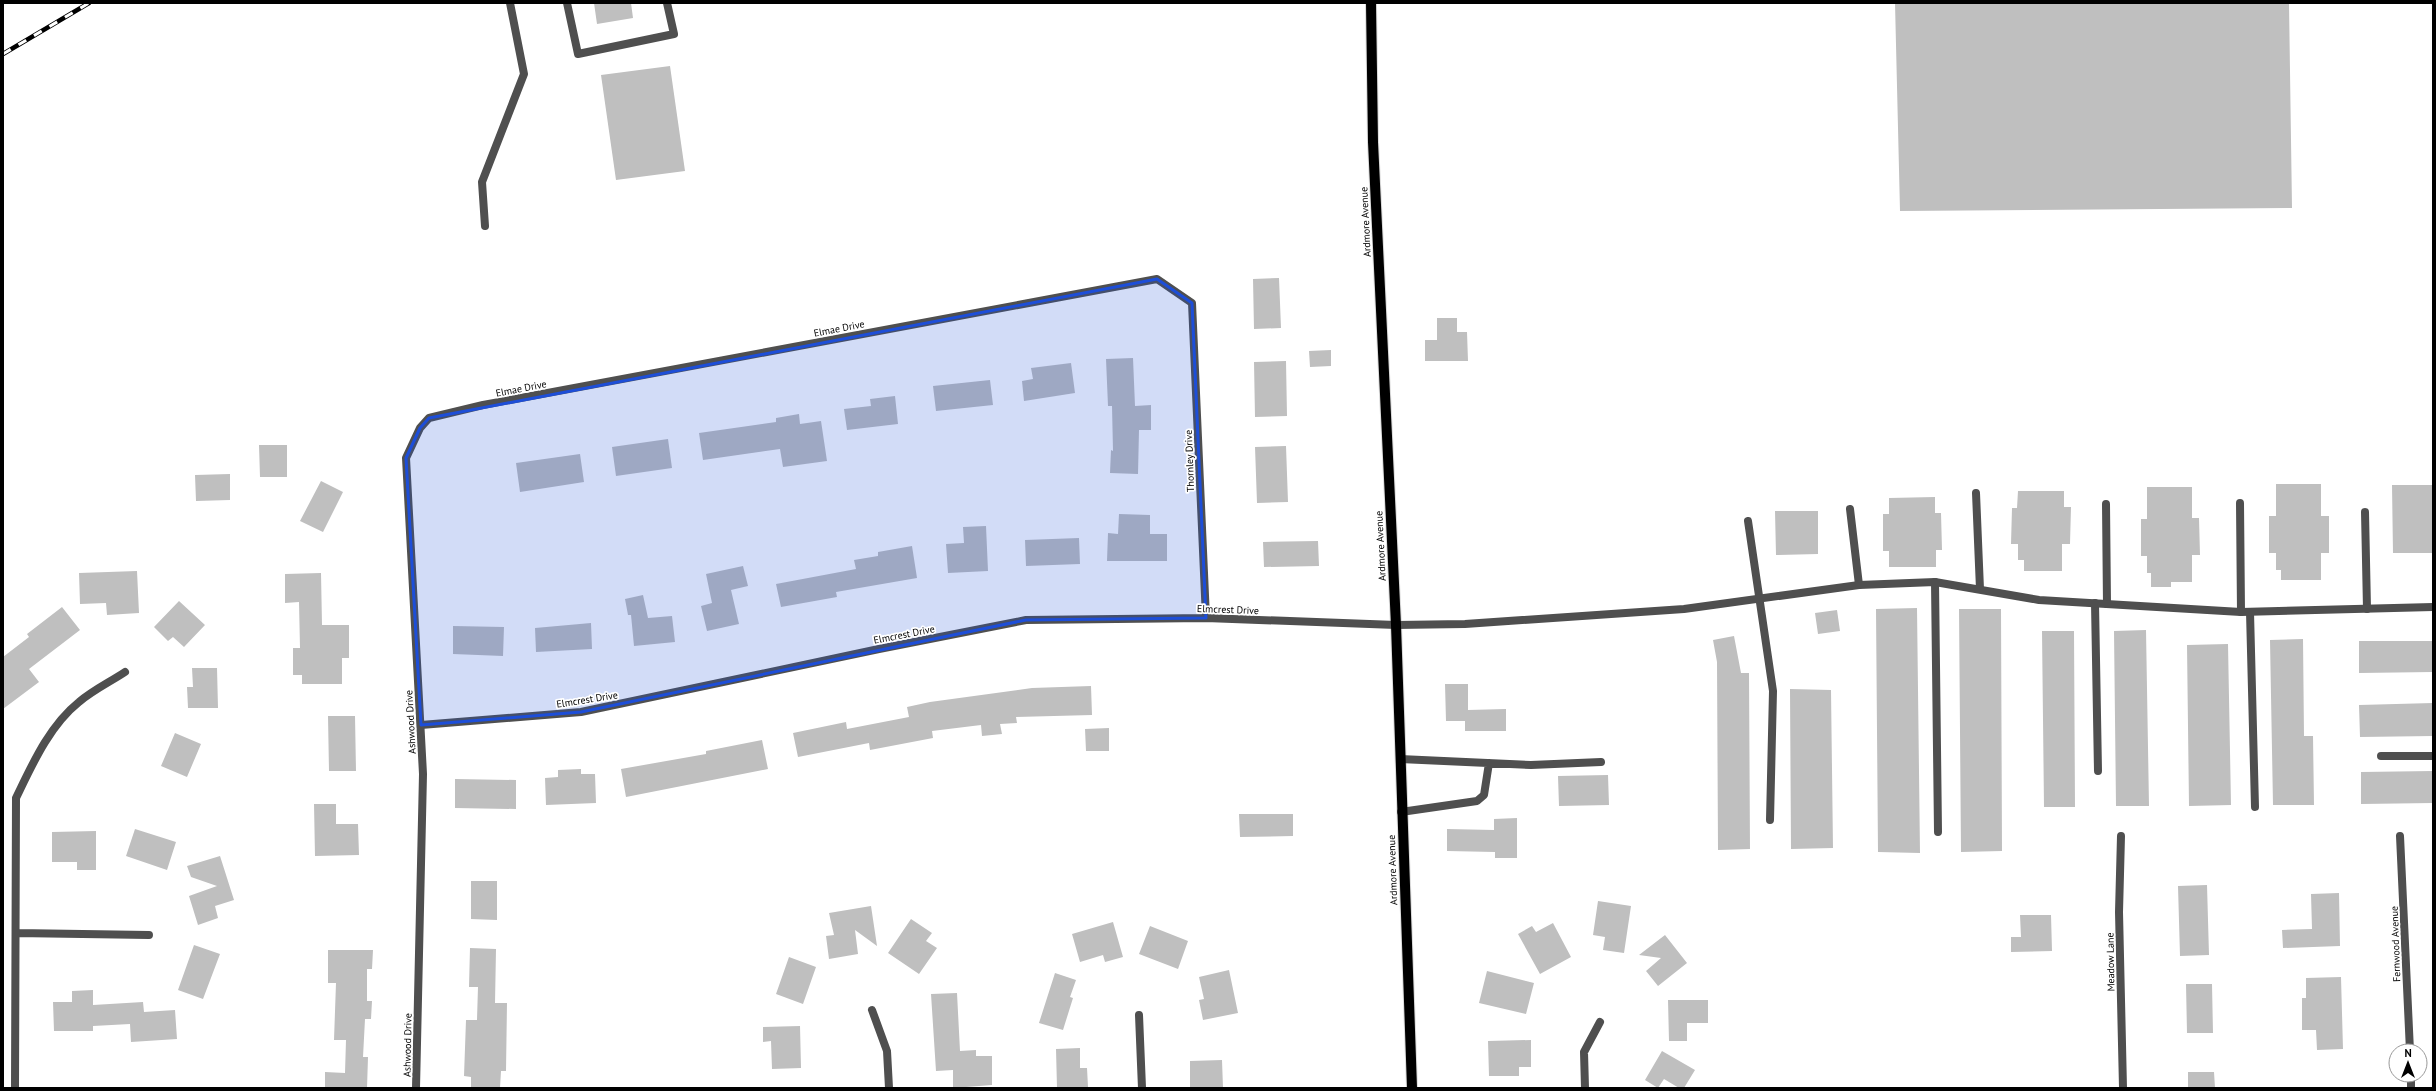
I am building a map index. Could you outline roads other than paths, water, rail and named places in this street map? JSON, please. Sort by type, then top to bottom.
[{"type":"main road","name":"Ardmore Avenue","points":[[1371,3],[1373,150],[1396,625],[1401,812],[1412,1088]]},
{"type":"street","points":[[485,226],[482,182],[524,74],[510,3]]},
{"type":"street","points":[[567,3],[578,54],[674,34],[667,3]]},
{"type":"street","name":"Elmae Drive","points":[[483,405],[1157,279],[1192,303]]},
{"type":"street","name":"Thornley Drive","points":[[1192,303],[1206,618]]},
{"type":"street","name":"Ashwood Drive","points":[[416,1088],[423,774],[406,458],[420,428],[429,418],[483,405]]},
{"type":"street","points":[[1976,493],[1980,589]]},
{"type":"street","points":[[2240,503],[2241,612]]},
{"type":"street","points":[[2106,504],[2107,604]]},
{"type":"street","points":[[1850,509],[1859,585]]},
{"type":"street","points":[[2365,512],[2366,609]]},
{"type":"street","points":[[1748,521],[1773,691],[1770,820]]},
{"type":"street","points":[[1936,582],[1938,832]]},
{"type":"street","name":"Elmcrest Drive","points":[[421,725],[581,712],[879,649],[1026,620],[1206,618],[1396,625],[1465,624],[1584,618],[1684,609],[1859,585],[1936,582],[2039,600],[2241,612],[2433,607]]},
{"type":"street","points":[[2095,603],[2098,771]]},
{"type":"street","points":[[2250,612],[2255,807]]},
{"type":"street","points":[[15,1088],[16,798],[35,758],[52,731],[78,702],[125,672]]},
{"type":"street","points":[[2381,756],[2433,756]]},
{"type":"street","points":[[1400,759],[1531,765],[1600,762]]},
{"type":"street","points":[[1401,812],[1477,801],[1484,795],[1489,763]]},
{"type":"street","name":"Meadow Lane","points":[[2121,836],[2119,912],[2123,1088]]},
{"type":"street","name":"Fernwood Avenue","points":[[2400,836],[2410,1043]]},
{"type":"street","points":[[16,933],[148,934]]},
{"type":"street","points":[[872,1010],[887,1050],[889,1088]]},
{"type":"street","points":[[1139,1015],[1142,1088]]},
{"type":"street","points":[[1584,1088],[1584,1052],[1600,1022]]},
{"type":"railway","points":[[3,54],[89,3]]}]
